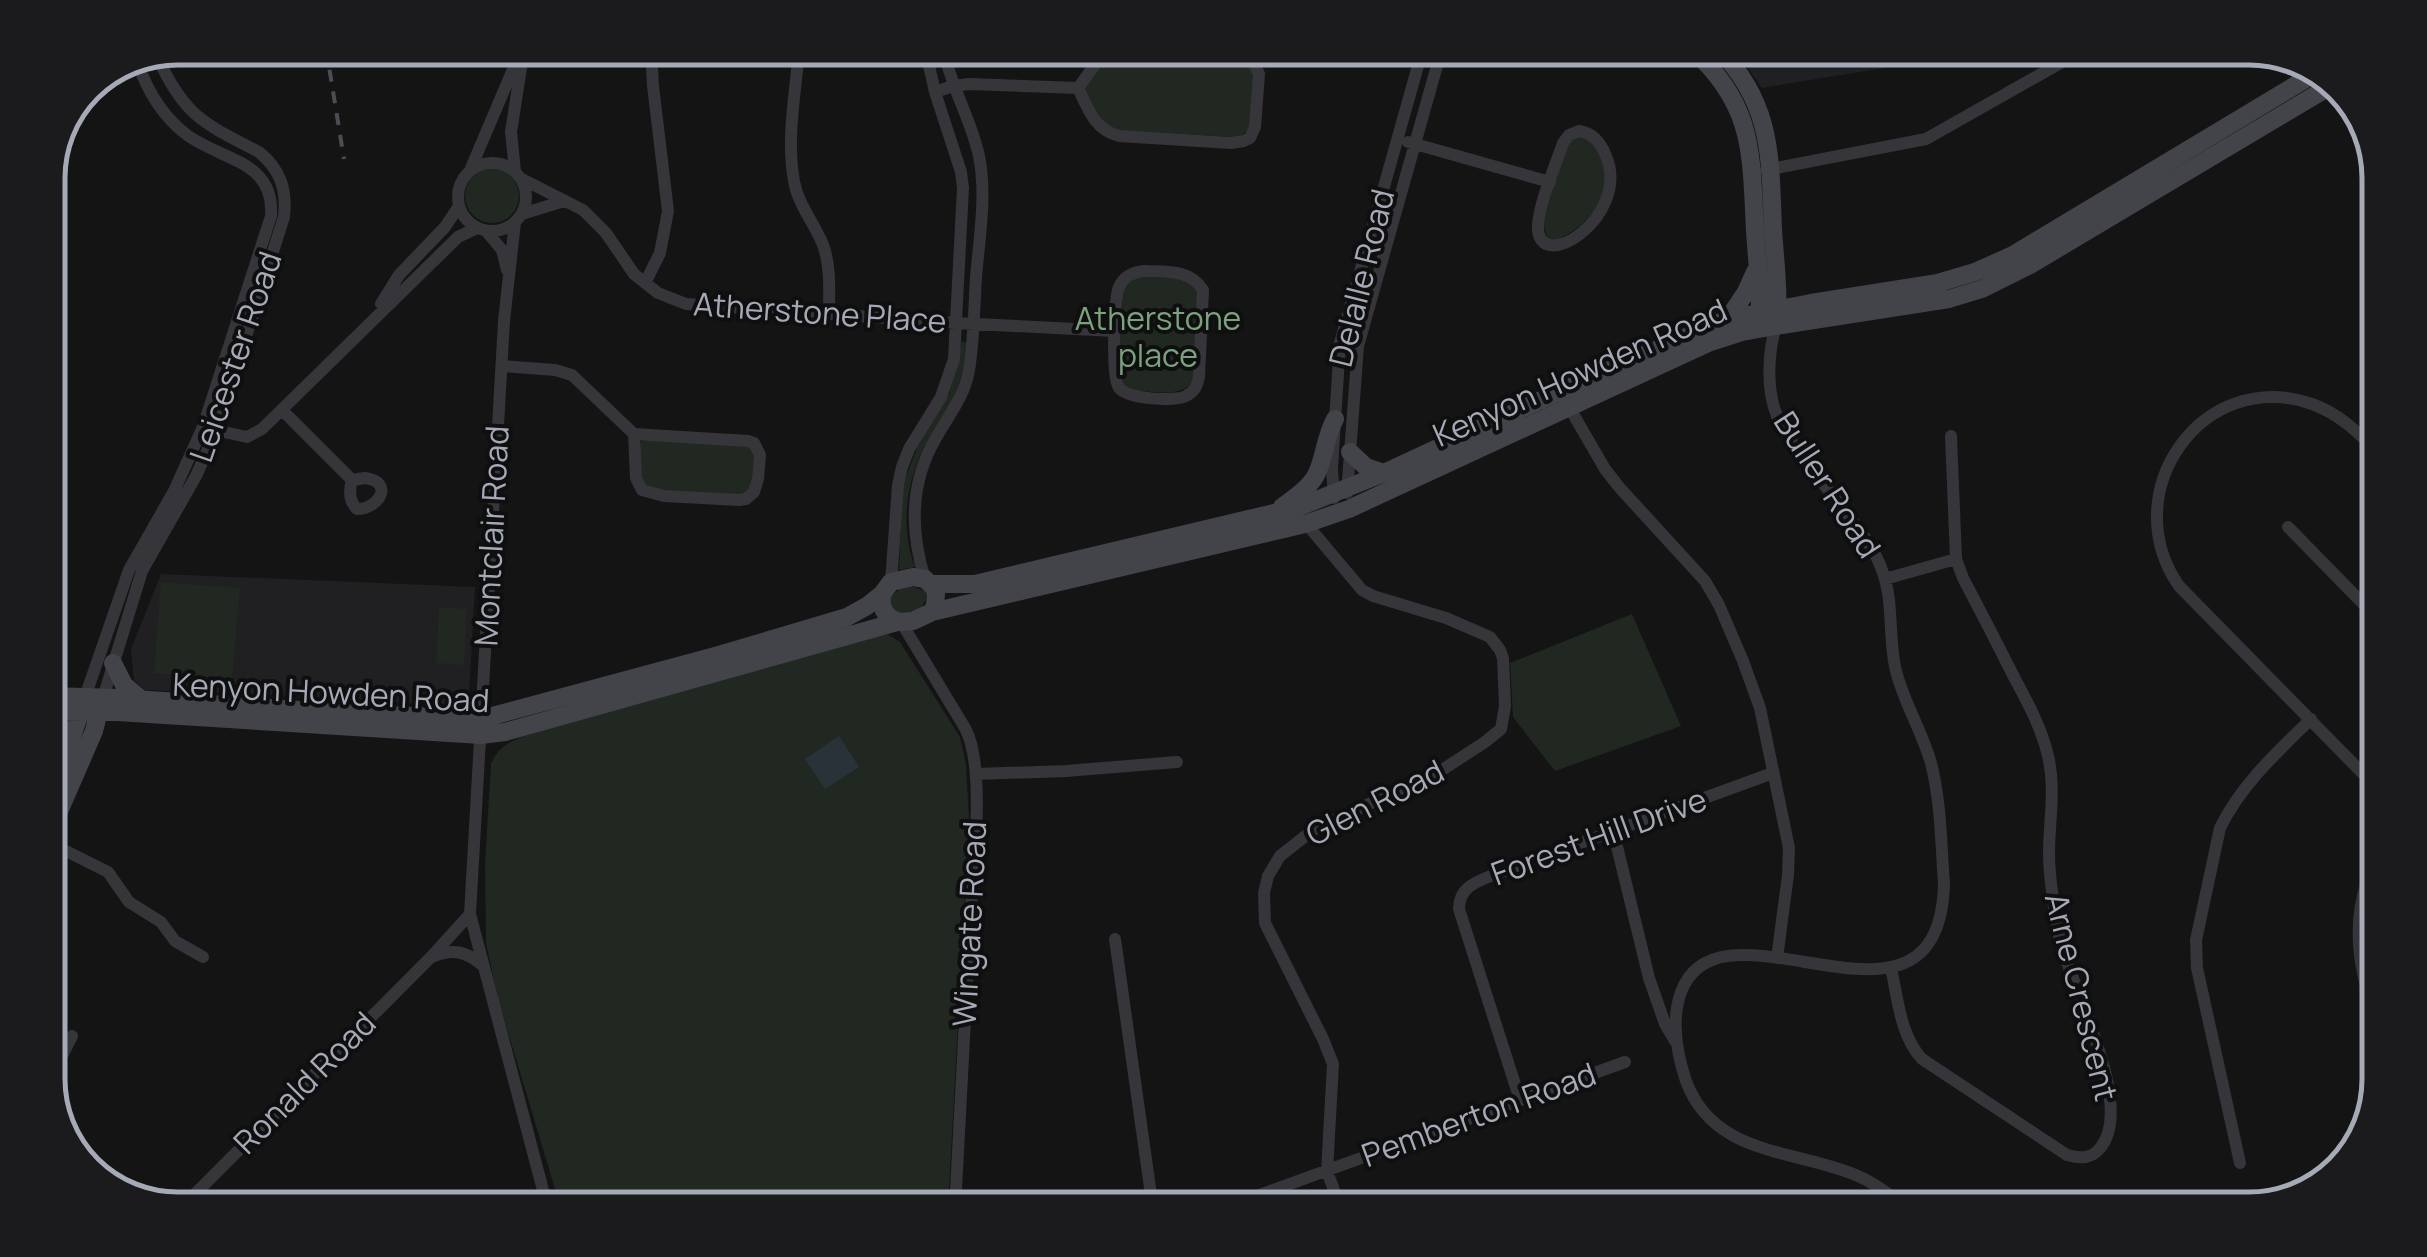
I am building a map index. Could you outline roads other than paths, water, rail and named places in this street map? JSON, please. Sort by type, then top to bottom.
[{"type":"street","points":[[508,272],[502,250],[463,215],[459,186],[470,170],[516,65]]},
{"type":"street","points":[[518,218],[526,197],[511,132],[521,65]]},
{"type":"street","points":[[645,283],[660,254],[668,211],[652,65]]},
{"type":"street","points":[[797,65],[792,164],[802,206],[825,250],[829,314]]},
{"type":"street","points":[[929,65],[963,188],[954,359],[941,397],[909,449],[898,485],[883,610],[891,619],[912,619],[936,600],[913,530],[918,485],[933,443],[964,387],[969,370],[982,182],[976,142],[947,65]]},
{"type":"street","points":[[1078,88],[1096,65]]},
{"type":"street","points":[[1078,88],[1095,120],[1112,135],[1238,143],[1250,138],[1255,128],[1259,74],[1256,65]]},
{"type":"street","name":"Delalle Road","points":[[1343,512],[1332,468],[1340,344],[1419,65]]},
{"type":"street","name":"Delalle Road","points":[[1340,491],[1350,452],[1358,346],[1437,65]]},
{"type":"street","points":[[1707,65],[1734,98],[1762,171]]},
{"type":"street","points":[[1733,65],[1754,98],[1767,136],[1762,171],[1769,319]]},
{"type":"street","points":[[1762,171],[1926,139],[2057,65]]},
{"type":"street","name":"Leicester Road","points":[[92,704],[129,570],[210,429],[278,235],[286,199],[283,184],[268,159],[198,118],[187,108],[162,66]]},
{"type":"street","name":"Leicester Road","points":[[92,704],[113,663],[142,571],[196,476],[271,216],[272,199],[262,177],[196,141],[170,120],[141,72]]},
{"type":"street","name":"Kenyon Howden Road","points":[[2283,104],[2307,82]]},
{"type":"street","points":[[935,92],[953,86],[996,84],[1078,88]]},
{"type":"street","name":"Kenyon Howden Road","points":[[928,581],[975,584],[1274,514],[1301,509],[1343,512],[1728,319],[1769,319],[1924,304],[1971,293],[2013,274],[2125,198],[2283,104],[2320,90]]},
{"type":"street","points":[[1579,131],[1596,139],[1610,172],[1605,204],[1588,228],[1554,247],[1543,243],[1538,226],[1550,182],[1566,139],[1579,131]]},
{"type":"street","points":[[1397,140],[1550,182]]},
{"type":"street","points":[[470,170],[498,162],[519,175]]},
{"type":"street","name":"Atherstone Place","points":[[519,175],[596,221],[626,264],[645,283],[686,304],[1116,331]]},
{"type":"street","name":"Kenyon Howden Road","points":[[65,699],[92,704],[481,727],[505,732],[834,631],[912,619],[1301,509],[1564,399],[1811,303],[1929,285],[1975,272],[2125,198]]},
{"type":"street","points":[[210,429],[238,436],[254,435],[458,238],[482,229],[497,231],[518,218],[567,201]]},
{"type":"street","points":[[372,319],[399,276],[446,227],[459,206]]},
{"type":"street","name":"Montclair Road","points":[[518,218],[508,272],[470,914],[543,1192]]},
{"type":"street","points":[[1766,269],[1811,303]]},
{"type":"street","points":[[1728,319],[1766,269]]},
{"type":"street","points":[[1134,272],[1182,273],[1194,278],[1203,294],[1196,388],[1178,399],[1122,392],[1114,377],[1116,331],[1119,288],[1134,272]]},
{"type":"street","name":"Buller Road","points":[[1769,319],[1773,401],[1780,420],[1879,562],[1885,580],[1896,673],[1934,778],[1944,884],[1942,913],[1930,939],[1912,959],[1890,968]]},
{"type":"street","points":[[502,366],[572,375],[634,434],[739,438],[754,443],[760,455],[754,492],[739,500],[648,493],[639,487],[636,478],[634,434]]},
{"type":"street","points":[[2362,437],[2346,421],[2310,403],[2274,398],[2252,400],[2214,414],[2193,430],[2170,459],[2158,494],[2156,530],[2170,573],[2195,605],[2362,772]]},
{"type":"street","points":[[1564,399],[1619,487],[1705,581],[1720,606],[1760,708],[1789,848],[1776,958]]},
{"type":"street","points":[[282,410],[352,480]]},
{"type":"street","points":[[1301,509],[1306,490],[1317,474],[1327,432],[1335,420]]},
{"type":"street","name":"Arne Crescent","points":[[1890,968],[1904,1029],[1922,1059],[2067,1156],[2089,1157],[2098,1152],[2109,1130],[2110,1099],[2104,1065],[2061,943],[2053,900],[2049,854],[2054,795],[2048,754],[2034,715],[1956,558],[1951,436]]},
{"type":"street","points":[[1350,452],[1366,467],[1384,473]]},
{"type":"street","name":"Glen Road","points":[[1301,509],[1362,590],[1482,632],[1500,650],[1504,672],[1504,719],[1497,734],[1442,770],[1313,830],[1280,856],[1268,876],[1265,922],[1333,1064],[1327,1171],[1335,1192]]},
{"type":"street","points":[[2288,527],[2362,603]]},
{"type":"street","points":[[1885,580],[1956,558]]},
{"type":"street","points":[[887,588],[913,577],[928,581]]},
{"type":"street","name":"Kenyon Howden Road","points":[[834,631],[887,588]]},
{"type":"street","name":"Wingate Road","points":[[912,619],[918,631],[920,654],[970,736],[976,774],[957,1192]]},
{"type":"street","points":[[113,663],[124,685],[142,700]]},
{"type":"street","name":"Kenyon Howden Road","points":[[65,710],[142,700],[271,715]]},
{"type":"street","points":[[65,760],[92,704]]},
{"type":"street","points":[[65,799],[94,731],[92,704]]},
{"type":"street","points":[[2240,1164],[2197,968],[2196,940],[2225,817],[2260,770],[2310,719]]},
{"type":"street","points":[[65,734],[70,746]]},
{"type":"street","points":[[976,774],[1177,762]]},
{"type":"street","name":"Forest Hill Drive","points":[[1520,1100],[1459,909],[1459,899],[1469,886],[1773,773]]},
{"type":"street","points":[[1613,830],[1649,978],[1676,1043]]},
{"type":"street","points":[[65,848],[108,872],[129,902],[161,922],[175,941],[204,957]]},
{"type":"street","points":[[2362,902],[2358,921],[2362,975]]},
{"type":"street","name":"Ronald Road","points":[[198,1192],[470,914]]},
{"type":"street","points":[[1116,939],[1150,1192]]},
{"type":"street","points":[[431,956],[450,950],[482,964]]},
{"type":"street","points":[[1886,1192],[1856,1175],[1758,1146],[1719,1127],[1692,1095],[1676,1043],[1678,1000],[1685,983],[1715,959],[1745,954],[1842,968],[1890,968]]},
{"type":"street","points":[[65,1050],[72,1036]]},
{"type":"street","name":"Pemberton Road","points":[[1270,1192],[1625,1062]]},
{"type":"railway","points":[[329,65],[344,159]]},
{"type":"park label","name":"Atherstone place","points":[[1158,338]]}]
